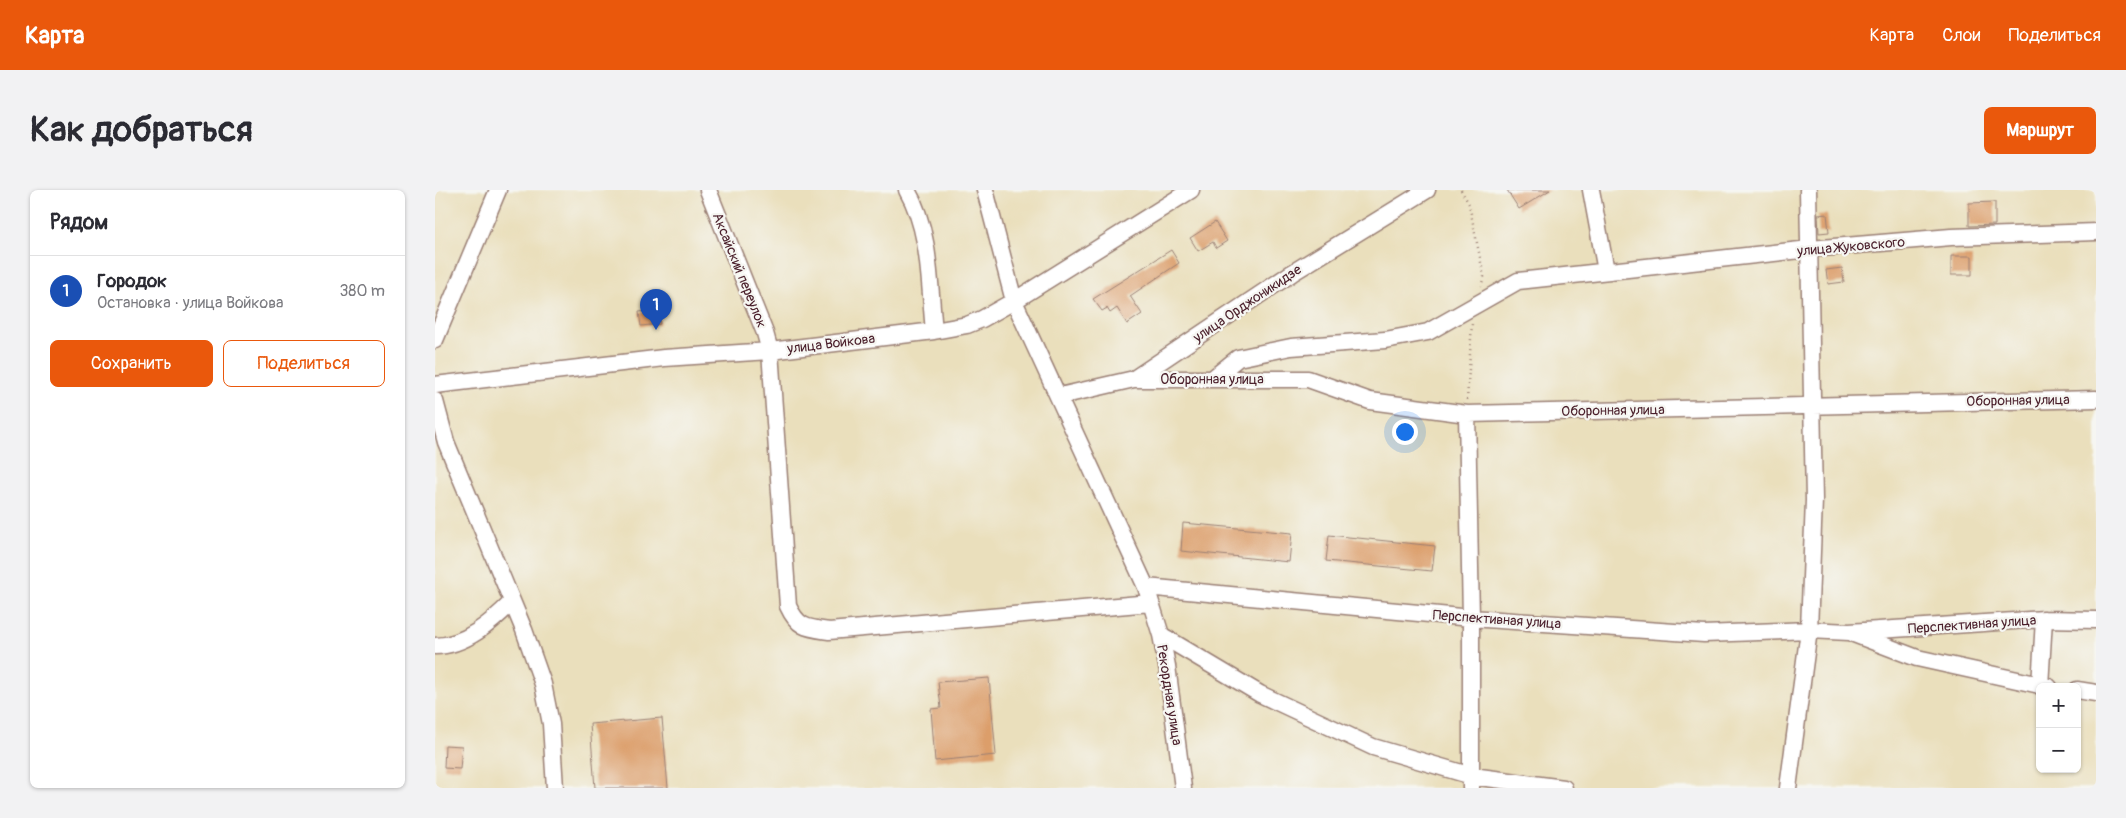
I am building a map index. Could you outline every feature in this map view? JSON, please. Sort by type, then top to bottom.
[{"type":"street","points":[[435,340],[498,190]]},
{"type":"street","name":"Аксайский переулок","points":[[708,190],[765,334],[769,351],[788,606],[794,619],[805,628],[829,630],[1149,595]]},
{"type":"street","points":[[907,190],[919,215],[924,234],[934,331]]},
{"type":"street","name":"Рекордная улица","points":[[985,190],[1014,301],[1060,396],[1149,595],[1161,635],[1167,666],[1183,788]]},
{"type":"street","name":"улица Войкова","points":[[435,385],[664,358],[769,351],[934,331],[967,324],[982,319],[1014,301],[1191,190]]},
{"type":"street","name":"улица Орджоникидзе","points":[[1060,396],[1134,379],[1292,273],[1427,190]]},
{"type":"street","points":[[1591,190],[1606,271]]},
{"type":"street","points":[[1788,788],[1809,630],[1814,500],[1808,190]]},
{"type":"street","name":"улица Жуковского","points":[[1212,379],[1239,358],[1291,347],[1385,340],[1428,332],[1518,282],[1810,249],[1951,237],[2096,232]]},
{"type":"street","name":"Оборонная улица","points":[[1134,379],[1308,379],[1370,401],[1467,414],[2096,399]]},
{"type":"street","points":[[435,401],[447,442],[543,684],[551,724],[555,788]]},
{"type":"street","points":[[1467,414],[1471,618],[1471,782]]},
{"type":"street","name":"Перспективная улица","points":[[1149,595],[1704,634],[1809,630],[1849,632],[2044,619],[2096,620]]},
{"type":"street","points":[[437,651],[473,634],[493,620],[512,602]]},
{"type":"street","points":[[2044,619],[2045,683]]},
{"type":"street","name":"Перспективная улица","points":[[1849,632],[1917,658],[2036,684]]},
{"type":"street","points":[[1161,635],[1260,694],[1373,747],[1471,782],[1564,788]]},
{"type":"street","points":[[2081,691],[2096,693]]},
{"type":"building","points":[[1507,190],[1550,190],[1519,209]]},
{"type":"building","points":[[1995,202],[1995,225],[1969,226],[1969,203]]},
{"type":"building","points":[[1827,214],[1829,232],[1819,233],[1818,215]]},
{"type":"building","points":[[1215,222],[1227,241],[1216,248],[1213,242],[1198,251],[1190,238]]},
{"type":"building","points":[[1171,250],[1179,263],[1130,296],[1142,314],[1127,324],[1117,308],[1110,313],[1107,308],[1102,311],[1093,299]]},
{"type":"building","points":[[1951,256],[1972,256],[1972,275],[1951,275]]},
{"type":"building","points":[[1842,268],[1844,282],[1828,284],[1826,270]]},
{"type":"building","points":[[658,310],[660,324],[641,326],[639,312]]},
{"type":"building","points":[[1183,523],[1292,533],[1289,562],[1181,551]]},
{"type":"building","points":[[1329,535],[1435,546],[1432,571],[1326,561]]},
{"type":"building","points":[[989,678],[996,755],[935,761],[931,709],[941,708],[938,682]]},
{"type":"building","points":[[662,718],[668,788],[595,788],[590,724]]},
{"type":"building","points":[[445,745],[462,746],[460,769],[444,768]]},
{"type":"place","name":"Городок","points":[[656,330]]}]
